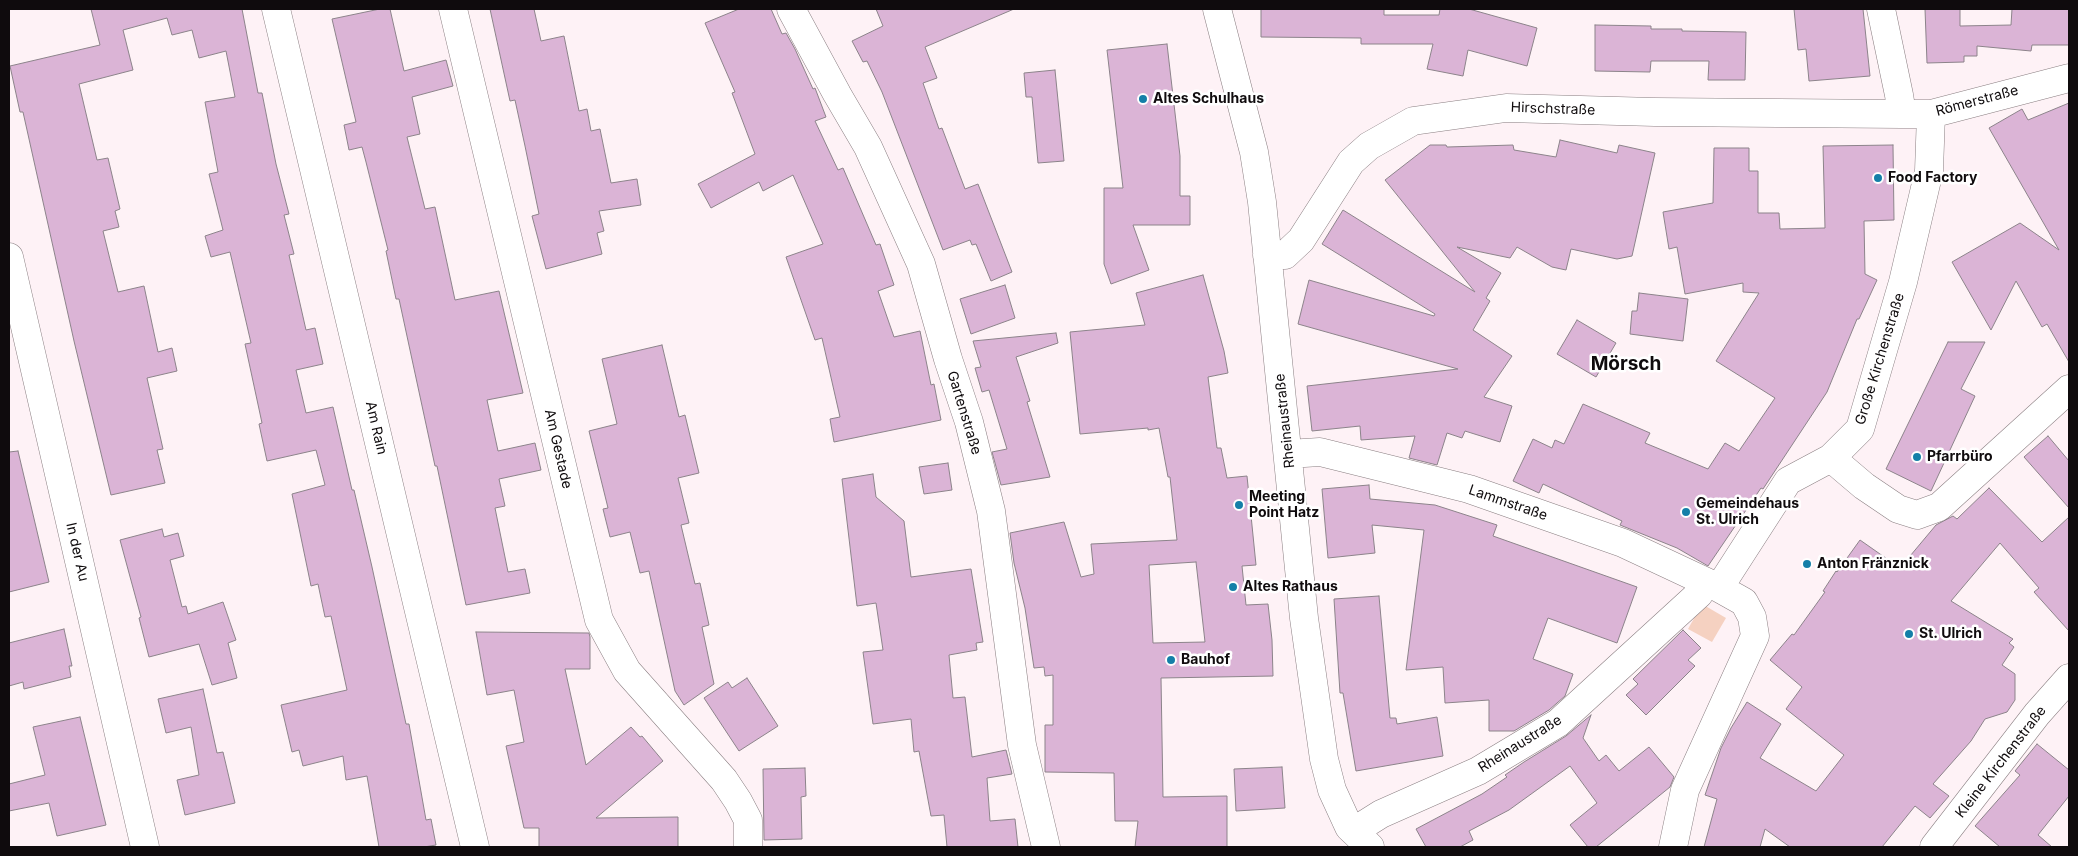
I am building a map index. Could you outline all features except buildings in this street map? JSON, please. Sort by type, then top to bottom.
[{"type":"street","name":"Am Rain","points":[[276,9],[476,847]]},
{"type":"street","name":"Am Gestade","points":[[453,9],[599,620],[628,671],[724,780],[738,801],[748,820],[748,847]]},
{"type":"street","name":"Gartenstraße","points":[[791,9],[868,147],[921,264],[948,359],[969,422],[991,511],[1022,745],[1046,847]]},
{"type":"street","name":"Rheinaustraße","points":[[1217,9],[1254,152],[1262,202],[1304,618],[1324,759],[1332,790],[1349,827],[1362,839],[1381,814],[1478,771],[1558,723],[1699,594],[1712,585]]},
{"type":"street","points":[[1881,9],[1902,114]]},
{"type":"street","name":"Römerstraße","points":[[1902,114],[1931,114],[2069,78]]},
{"type":"street","name":"Hirschstraße","points":[[1267,255],[1285,255],[1301,240],[1351,162],[1369,146],[1413,121],[1506,108],[1655,112],[1902,114]]},
{"type":"street","name":"Große Kirchenstraße","points":[[1712,585],[1788,481],[1831,458],[1860,429],[1903,282],[1929,171],[1931,114]]},
{"type":"street","name":"In der Au","points":[[9,257],[145,847]]},
{"type":"street","points":[[1831,458],[1864,486],[1898,509],[1917,515],[1939,507],[2069,389]]},
{"type":"street","name":"Lammstraße","points":[[1288,454],[1320,452],[1469,489],[1624,543],[1712,585]]},
{"type":"street","points":[[1673,847],[1685,790],[1754,636],[1752,618],[1744,602],[1712,585]]},
{"type":"street","name":"Kleine Kirchenstraße","points":[[1934,847],[2037,714],[2069,678]]},
{"type":"shaded area","points":[[1702,604],[1726,618],[1712,642],[1688,629]]},
{"type":"place","name":"Altes Schulhaus","points":[[1143,99]]},
{"type":"place","name":"Food Factory","points":[[1878,178]]},
{"type":"place","name":"Pfarrbüro","points":[[1917,457]]},
{"type":"place","name":"Meeting Point Hatz","points":[[1239,505]]},
{"type":"place","name":"Gemeindehaus St. Ulrich","points":[[1686,512]]},
{"type":"place","name":"Anton Fränznick","points":[[1807,564]]},
{"type":"place","name":"Altes Rathaus","points":[[1233,587]]},
{"type":"place","name":"St. Ulrich","points":[[1909,634]]},
{"type":"place","name":"Bauhof","points":[[1171,660]]},
{"type":"district","name":"Mörsch","points":[[1626,364]]}]
